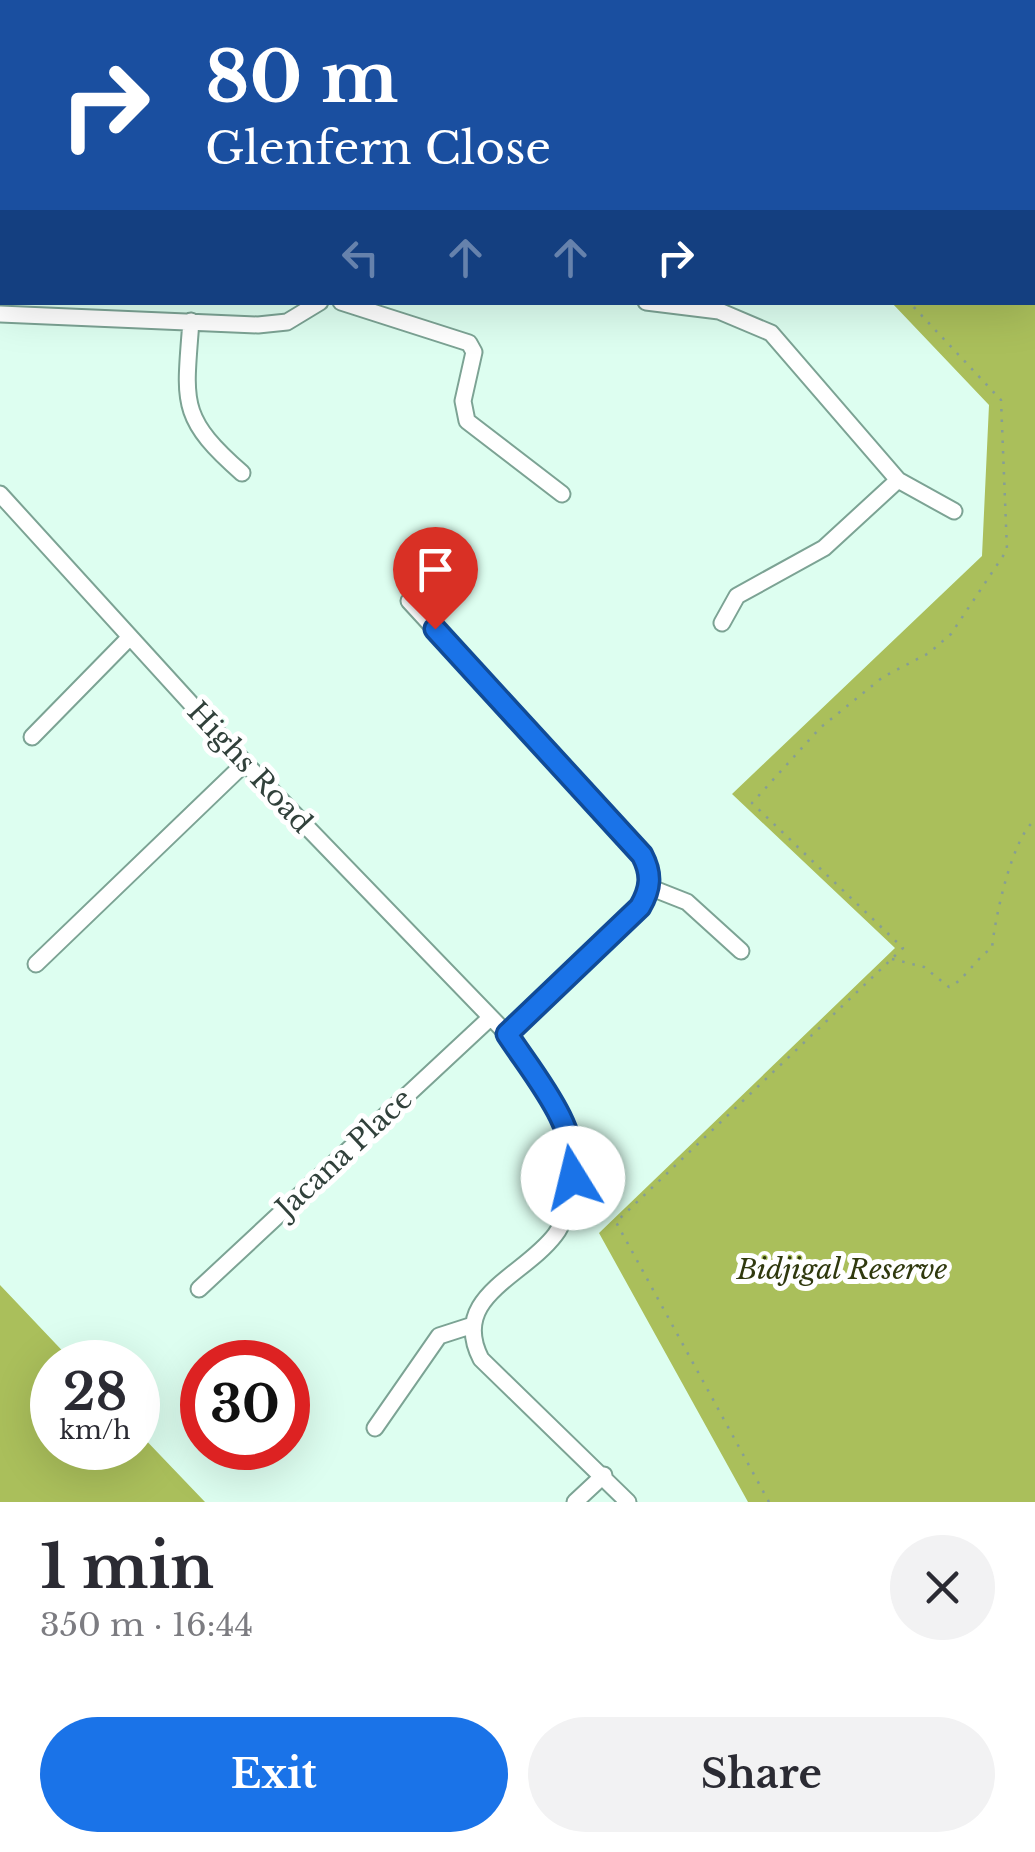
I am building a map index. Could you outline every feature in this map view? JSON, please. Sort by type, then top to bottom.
[{"type":"street","points":[[0,314],[60,309],[191,321],[287,322],[315,305]]},
{"type":"street","points":[[351,305],[468,343],[474,352],[463,401],[467,421],[562,494]]},
{"type":"street","points":[[673,305],[719,310],[771,333],[898,480],[954,510]]},
{"type":"street","points":[[191,321],[187,403],[192,418],[201,434],[242,472]]},
{"type":"street","points":[[722,623],[737,596],[824,548],[898,480]]},
{"type":"street","name":"Highs Road","points":[[0,494],[245,764],[507,1034],[576,1156],[570,1199],[557,1234],[477,1307],[470,1326]]},
{"type":"street","points":[[409,601],[642,855],[650,871],[649,887],[640,907],[507,1034]]},
{"type":"street","points":[[32,737],[130,638]]},
{"type":"street","points":[[36,964],[245,764]]},
{"type":"street","points":[[649,887],[687,902],[741,951]]},
{"type":"street","name":"Jacana Place","points":[[199,1289],[490,1018]]},
{"type":"street","points":[[375,1428],[439,1336],[470,1326],[481,1359],[604,1474],[628,1502]]},
{"type":"street","points":[[575,1502],[604,1474]]},
{"type":"path","points":[[770,1502],[616,1222],[903,948],[752,803],[820,728],[883,678],[929,653],[951,634],[1007,550],[1001,400],[912,305]]},
{"type":"path","points":[[892,959],[910,960],[950,987],[956,985],[976,957],[992,948],[1003,884],[1025,829],[1035,820]]},
{"type":"green space","name":"Bidjigal Reserve","points":[[894,305],[1035,305],[1035,1502],[748,1502],[599,1233],[895,948],[732,794],[982,556],[989,405]]},
{"type":"green space","points":[[0,1285],[52,1340],[30,1340],[30,1470],[160,1470],[160,1455],[205,1502],[0,1502]]},
{"type":"route","points":[[435,629],[642,855],[650,871],[646,898],[640,907],[507,1034],[564,1127],[576,1156],[573,1178]]}]
